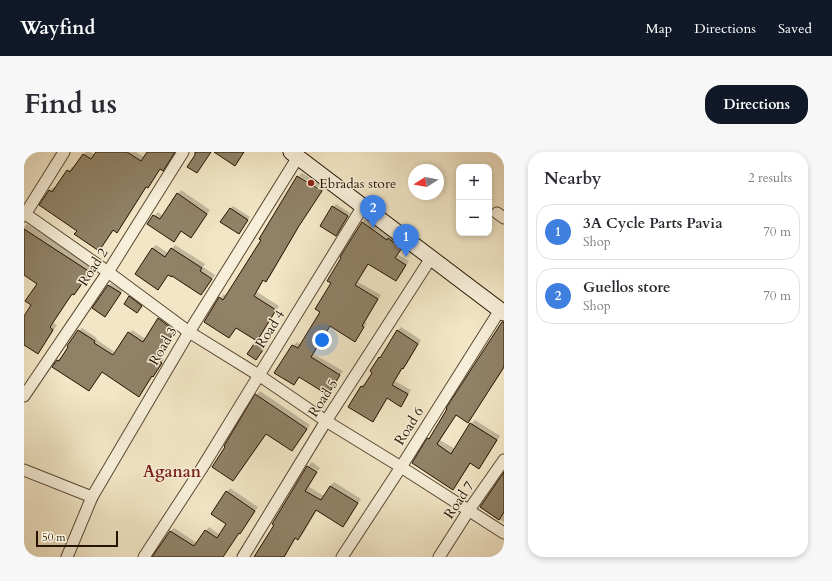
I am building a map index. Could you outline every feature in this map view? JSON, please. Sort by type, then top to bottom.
[{"type":"main road","points":[[295,155],[502,312]]},
{"type":"street","points":[[64,152],[24,214],[108,272],[189,332],[260,376],[326,421],[504,533]]},
{"type":"street","name":"Road 2","points":[[24,396],[108,272],[183,152]]},
{"type":"street","name":"Road 3","points":[[67,557],[92,498],[295,155]]},
{"type":"street","name":"Road 4","points":[[144,557],[260,376],[363,206]]},
{"type":"street","name":"Road 5","points":[[243,557],[326,421],[431,258]]},
{"type":"street","name":"Road 6","points":[[342,557],[502,312]]},
{"type":"street","name":"Road 7","points":[[439,557],[469,510],[504,460]]},
{"type":"street","points":[[24,470],[92,498]]},
{"type":"building","points":[[96,152],[127,152],[141,161],[147,152],[175,152],[163,171],[160,169],[148,188],[146,187],[117,233],[113,230],[99,251],[74,234],[77,231],[39,205],[49,190],[52,192],[67,170],[70,172],[83,154],[91,159]]},
{"type":"building","points":[[195,152],[211,152],[197,173],[187,167],[195,155]]},
{"type":"building","points":[[214,152],[244,152],[235,166]]},
{"type":"building","points":[[297,176],[322,191],[299,226],[266,282],[263,280],[254,296],[276,310],[257,341],[236,328],[229,338],[204,322],[219,297],[223,300],[261,240],[259,239]]},
{"type":"building","points":[[177,193],[207,214],[191,238],[181,231],[174,242],[147,224],[153,215],[160,219]]},
{"type":"building","points":[[332,206],[348,216],[336,236],[320,226]]},
{"type":"building","points":[[230,208],[248,220],[239,234],[220,222]]},
{"type":"building","points":[[362,222],[387,240],[388,238],[402,248],[395,258],[406,265],[396,281],[368,264],[355,285],[378,299],[362,326],[364,327],[355,342],[330,326],[311,357],[340,375],[328,395],[299,377],[294,385],[274,373],[292,345],[298,348],[320,312],[315,309],[331,283],[327,281]]},
{"type":"building","points":[[24,229],[90,272],[74,295],[72,294],[50,327],[53,330],[38,354],[24,345],[24,316],[31,305],[25,301],[37,284],[24,275]]},
{"type":"building","points":[[152,248],[165,257],[171,248],[202,268],[200,271],[212,279],[201,295],[172,276],[168,275],[158,290],[135,274]]},
{"type":"building","points":[[108,285],[121,293],[105,317],[92,308]]},
{"type":"building","points":[[129,296],[142,306],[137,313],[124,304]]},
{"type":"building","points":[[158,318],[175,331],[156,359],[162,363],[139,397],[102,372],[89,391],[52,367],[57,360],[59,361],[78,330],[95,341],[94,343],[113,355],[128,332],[143,342]]},
{"type":"building","points":[[502,322],[504,322],[504,367],[468,423],[456,415],[437,444],[451,454],[470,423],[497,440],[479,469],[470,463],[453,490],[412,463],[427,438],[429,439],[447,409],[446,408]]},
{"type":"building","points":[[397,330],[418,344],[392,385],[408,394],[401,407],[387,398],[373,422],[348,407],[361,386],[363,387],[372,373],[370,371],[379,357],[380,358]]},
{"type":"building","points":[[256,341],[265,347],[256,360],[247,354]]},
{"type":"building","points":[[255,394],[307,429],[292,451],[266,434],[233,481],[212,467]]},
{"type":"building","points":[[307,466],[317,472],[305,491],[321,500],[330,486],[358,503],[343,527],[316,510],[298,540],[295,538],[284,557],[254,557],[274,525],[272,524]]},
{"type":"building","points":[[504,472],[504,512],[499,520],[480,507]]},
{"type":"building","points":[[226,491],[255,511],[223,557],[152,557],[170,531],[194,546],[205,530],[217,538],[226,524],[211,514]]},
{"type":"place","name":"Ebradas store","points":[[311,183]]},
{"type":"place","name":"Guellos store","points":[[373,228]]},
{"type":"place","name":"3A Cycle Parts Pavia","points":[[406,257]]},
{"type":"district","name":"Aganan","points":[[172,472]]}]
